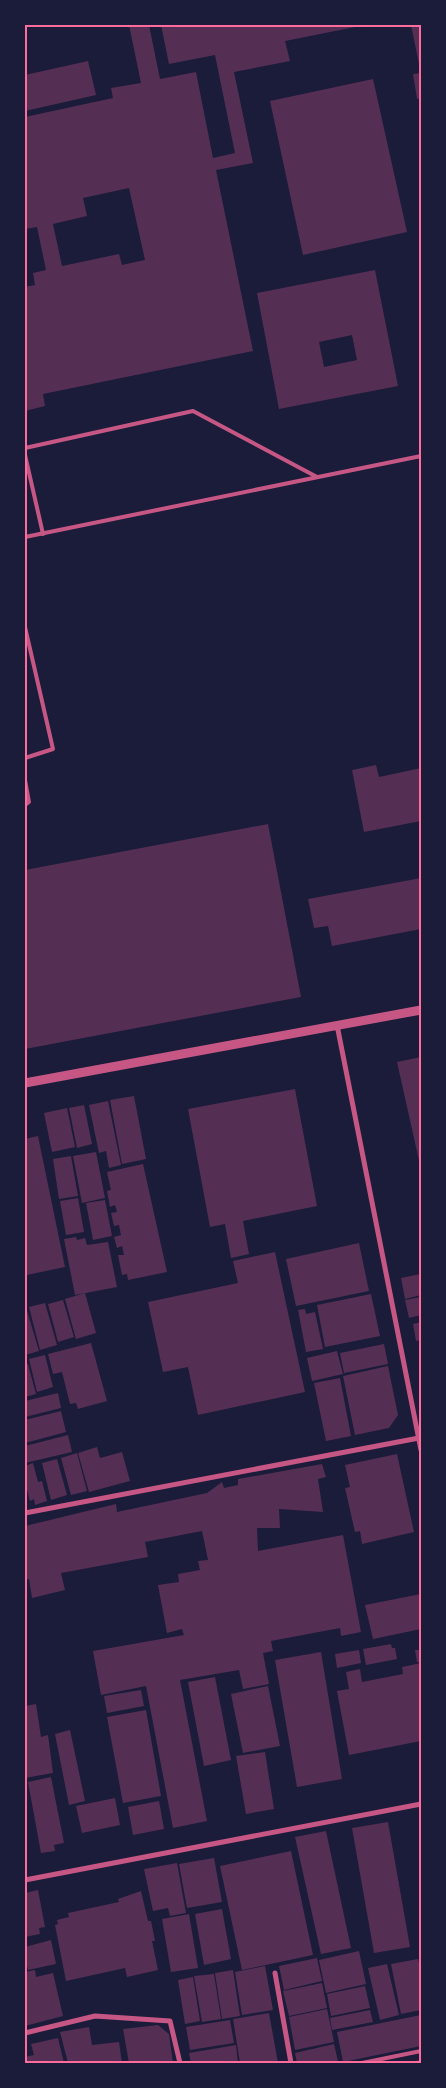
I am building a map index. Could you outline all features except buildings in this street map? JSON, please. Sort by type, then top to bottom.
[{"type":"street","points":[[25,1083],[421,1010]]},
{"type":"street","points":[[337,1025],[421,1450]]},
{"type":"street","points":[[25,1513],[419,1438]]},
{"type":"street","points":[[25,1880],[421,1804]]},
{"type":"street","points":[[276,1973],[291,2063]]},
{"type":"street","points":[[25,2033],[95,2016],[170,2021],[180,2063]]},
{"type":"lane","points":[[25,448],[193,411],[318,477]]},
{"type":"lane","points":[[25,455],[43,534]]},
{"type":"lane","points":[[25,537],[421,456]]},
{"type":"lane","points":[[25,627],[52,749],[25,758]]},
{"type":"lane","points":[[25,780],[28,802],[25,805]]},
{"type":"lane","points":[[362,2063],[421,2050]]}]
